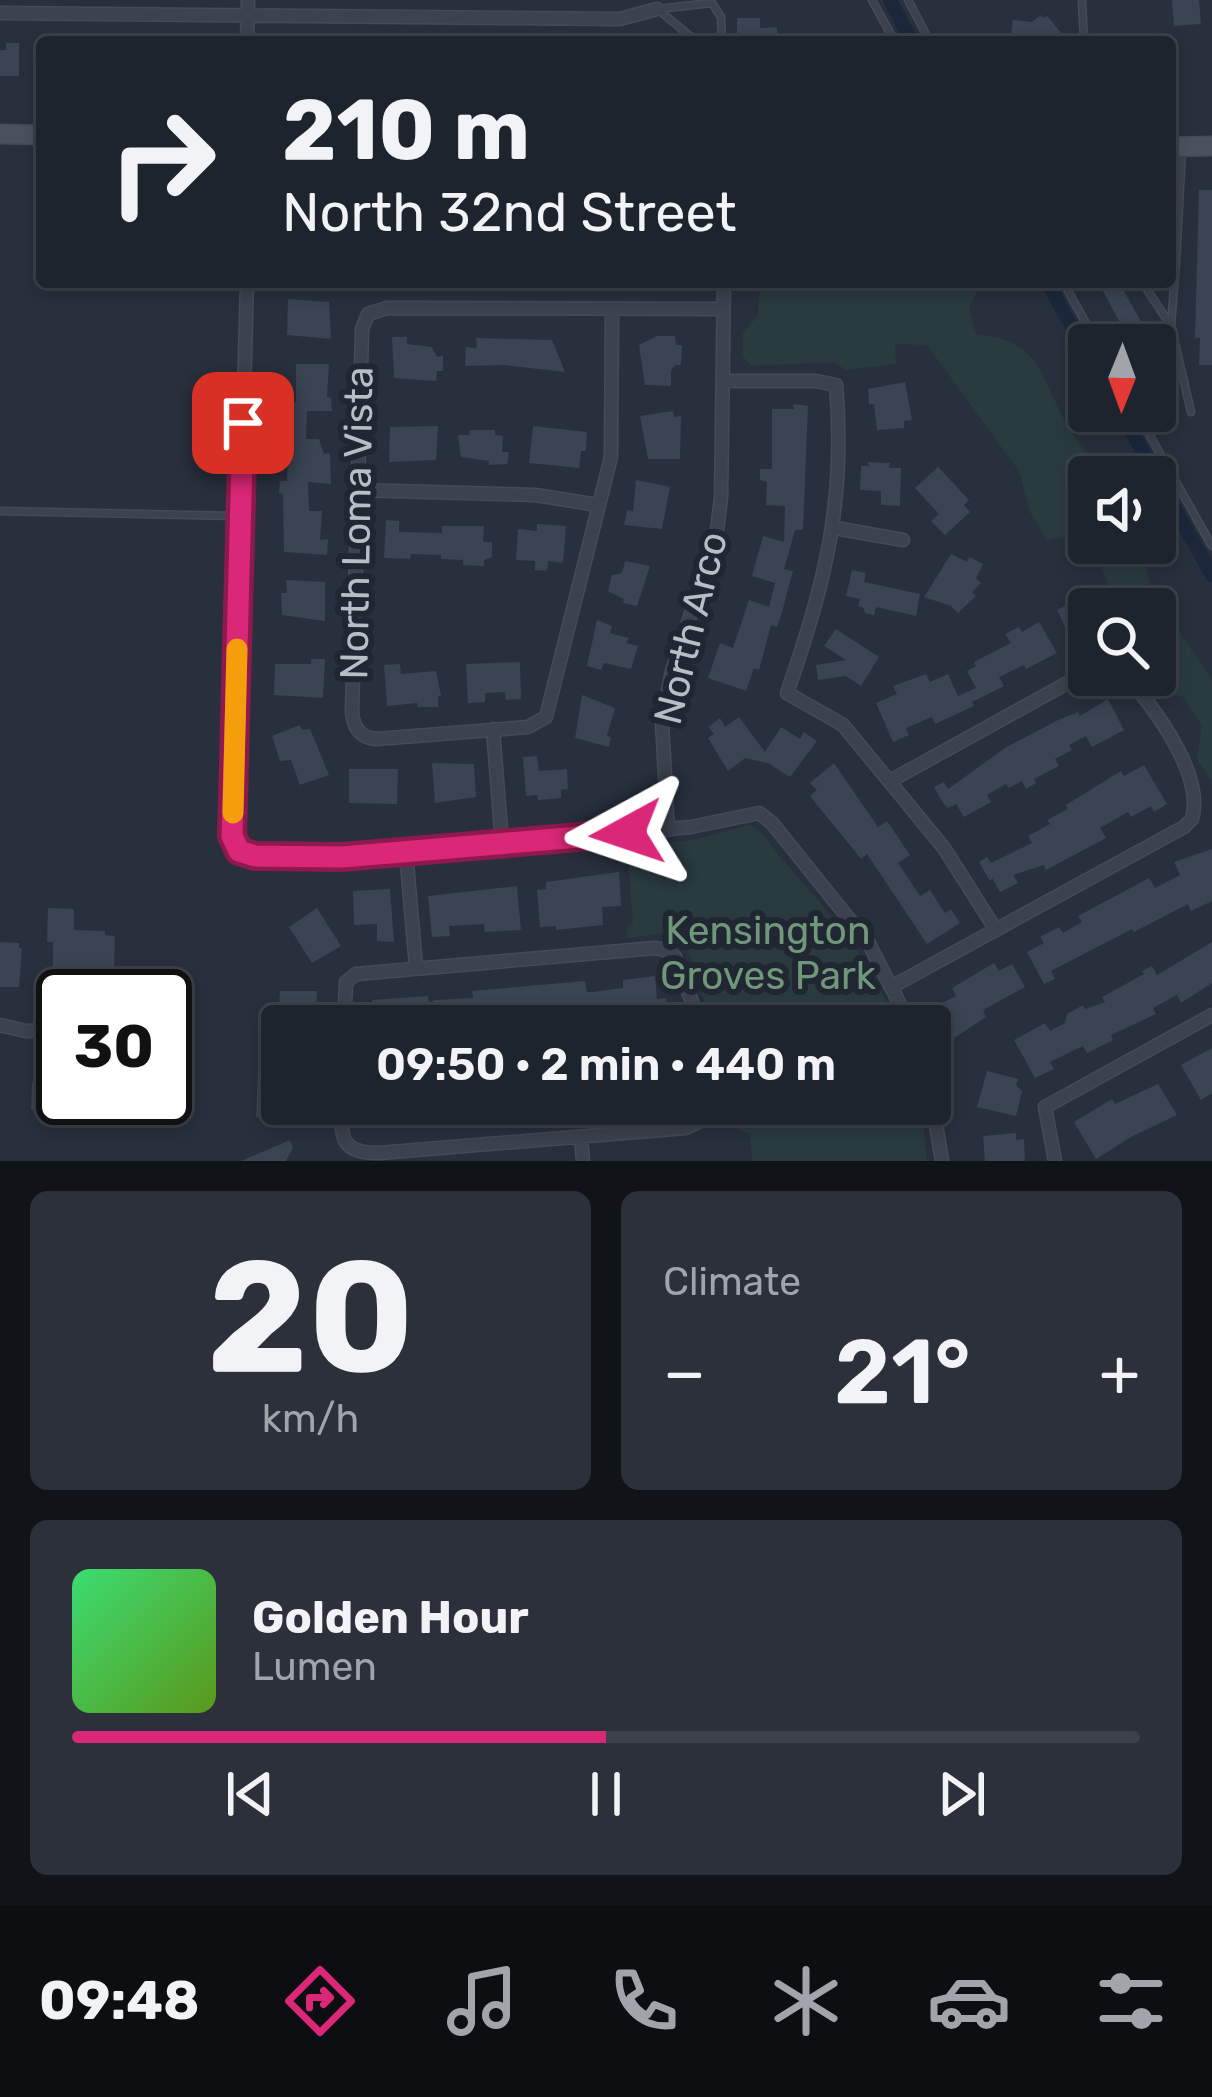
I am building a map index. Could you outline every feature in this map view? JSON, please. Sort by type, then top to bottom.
[{"type":"main road","points":[[0,134],[36,134]]},
{"type":"main road","points":[[1176,147],[1212,146]]},
{"type":"street","points":[[247,36],[248,0]]},
{"type":"street","points":[[541,0],[541,19]]},
{"type":"street","points":[[0,13],[620,19],[662,4]]},
{"type":"street","points":[[247,288],[232,836],[239,851],[316,858],[668,830],[747,813],[765,815],[859,929],[902,1005]]},
{"type":"street","name":"North Arco","points":[[668,830],[662,722],[672,671],[716,538],[725,380],[724,288]]},
{"type":"street","name":"North Loma Vista","points":[[493,729],[377,739],[358,732],[352,713],[362,329],[368,314],[387,308],[612,310]]},
{"type":"street","points":[[502,844],[493,729],[535,725],[546,717],[610,457],[612,310],[723,309]]},
{"type":"street","points":[[725,380],[836,385],[840,435],[835,528],[787,693],[843,725],[944,848],[996,930]]},
{"type":"street","points":[[357,490],[535,495],[598,505]]},
{"type":"street","points":[[835,528],[903,540]]},
{"type":"street","points":[[890,782],[1068,683]]},
{"type":"street","points":[[893,986],[1184,827],[1194,813],[1193,795],[1168,729],[1142,696]]},
{"type":"street","points":[[406,851],[416,967]]},
{"type":"street","points":[[345,1005],[350,977],[363,972],[667,950],[677,962],[692,1005]]},
{"type":"street","points":[[1054,1161],[1045,1107],[1212,1015]]},
{"type":"street","points":[[0,1025],[36,1030]]},
{"type":"street","points":[[342,1125],[348,1147],[360,1153],[692,1125]]},
{"type":"street","points":[[936,1125],[942,1161]]},
{"type":"street","points":[[581,1137],[584,1161]]},
{"type":"lane","points":[[872,0],[893,36]]},
{"type":"lane","points":[[908,0],[927,36]]},
{"type":"lane","points":[[1082,0],[1084,36]]},
{"type":"lane","points":[[662,4],[712,3],[721,17],[722,36]]},
{"type":"lane","points":[[662,4],[691,36]]},
{"type":"lane","points":[[1176,147],[1176,261]]},
{"type":"lane","points":[[1066,288],[1086,324]]},
{"type":"lane","points":[[1146,288],[1170,324]]},
{"type":"lane","points":[[1171,324],[1174,288]]},
{"type":"lane","points":[[1176,348],[1191,412]]},
{"type":"lane","points":[[1148,432],[1212,547]]},
{"type":"lane","points":[[0,511],[241,516]]},
{"type":"green space","points":[[760,288],[979,288],[969,308],[976,335],[1013,343],[1025,351],[1042,374],[1068,432],[1088,456],[1068,456],[1068,537],[1047,540],[1030,512],[1019,471],[927,345],[895,344],[896,364],[846,370],[834,362],[751,366],[743,356],[743,332],[758,316]]},
{"type":"green space","points":[[1100,564],[1146,564],[1151,588],[1110,588]]},
{"type":"green space","points":[[1176,626],[1212,680],[1212,782],[1197,759],[1202,725],[1183,696],[1176,695]]},
{"type":"green space","name":"Kensington Groves Park","points":[[750,825],[764,836],[847,937],[888,1005],[706,1005],[685,943],[665,933],[627,938],[627,928],[633,923],[627,848],[698,839]]},
{"type":"green space","name":"Kensington Groves Park","points":[[728,1125],[923,1125],[927,1161],[752,1161],[750,1134]]},
{"type":"building","points":[[1172,0],[1199,0],[1201,24],[1174,26]]},
{"type":"building","points":[[1047,16],[1064,36],[1011,36],[1013,20],[1032,22]]},
{"type":"building","points":[[737,18],[760,18],[760,28],[777,27],[778,36],[737,36]]},
{"type":"building","points":[[6,43],[19,43],[19,76],[0,76],[0,50],[6,50]]},
{"type":"building","points":[[1199,190],[1212,190],[1212,365],[1199,365],[1200,338],[1195,338]]},
{"type":"building","points":[[1101,288],[1122,288],[1142,324],[1121,324]]},
{"type":"building","points":[[288,299],[329,302],[331,339],[287,335]]},
{"type":"building","points":[[657,336],[675,336],[676,345],[682,345],[681,365],[671,371],[671,386],[645,385],[639,345]]},
{"type":"building","points":[[392,337],[407,337],[407,344],[432,347],[437,357],[443,356],[443,371],[437,371],[436,381],[394,378]]},
{"type":"building","points":[[476,338],[552,340],[565,372],[465,366],[466,347],[477,348]]},
{"type":"building","points":[[296,364],[329,364],[327,397],[332,411],[307,411],[306,439],[319,439],[324,454],[330,453],[331,484],[308,482],[309,511],[322,511],[320,540],[328,539],[327,555],[284,552],[283,494],[279,493],[280,481],[287,481],[289,422],[284,422],[284,402],[296,402]]},
{"type":"building","points":[[905,382],[912,420],[904,421],[904,428],[877,430],[868,389]]},
{"type":"building","points":[[793,404],[808,406],[803,530],[795,530],[784,569],[793,571],[777,627],[771,625],[759,670],[754,668],[746,691],[708,678],[720,643],[733,648],[749,600],[769,607],[775,583],[752,576],[763,536],[784,542],[785,506],[766,505],[767,482],[760,480],[760,469],[772,469],[772,409],[794,409]]},
{"type":"building","points":[[673,411],[674,417],[681,416],[680,459],[648,459],[640,416]]},
{"type":"building","points":[[438,426],[436,460],[389,462],[390,427]]},
{"type":"building","points":[[533,426],[587,432],[579,468],[529,463]]},
{"type":"building","points":[[470,430],[495,430],[495,435],[503,436],[502,452],[509,452],[507,464],[489,465],[489,461],[461,457],[458,435],[469,435]]},
{"type":"building","points":[[868,462],[901,468],[900,506],[881,505],[881,491],[860,490],[861,466],[869,466]]},
{"type":"building","points":[[938,467],[969,500],[964,505],[970,512],[945,535],[931,521],[939,514],[915,488]]},
{"type":"building","points":[[636,480],[670,487],[662,529],[624,525],[627,510],[633,511]]},
{"type":"building","points":[[386,520],[399,521],[399,532],[442,533],[442,526],[484,526],[483,542],[492,542],[492,557],[484,560],[484,566],[463,565],[463,560],[441,559],[441,555],[384,558]]},
{"type":"building","points":[[537,524],[566,526],[563,563],[548,561],[547,571],[535,570],[535,561],[516,560],[518,529],[537,531]]},
{"type":"building","points":[[951,554],[983,564],[976,578],[981,583],[972,592],[976,596],[958,613],[924,597]]},
{"type":"building","points":[[625,561],[650,566],[637,606],[623,603],[624,599],[608,591],[612,575],[622,573]]},
{"type":"building","points":[[852,570],[866,573],[864,582],[920,594],[916,616],[876,607],[874,615],[865,613],[858,606],[860,599],[846,596]]},
{"type":"building","points":[[286,580],[325,582],[325,621],[282,615]]},
{"type":"building","points":[[1068,605],[1068,633],[1057,610]]},
{"type":"building","points":[[597,620],[612,626],[610,633],[638,646],[631,669],[604,663],[601,670],[587,666]]},
{"type":"building","points":[[1039,622],[1057,653],[999,677],[1004,686],[972,702],[974,706],[935,724],[932,717],[906,728],[909,735],[893,742],[876,703],[897,694],[893,686],[926,674],[930,682],[948,674],[958,696],[976,688],[967,671],[976,666],[974,662],[1011,643],[1005,634],[1019,627],[1022,632]]},
{"type":"building","points":[[836,629],[879,657],[861,686],[846,676],[818,680],[816,665],[846,660],[824,646]]},
{"type":"building","points":[[311,659],[325,659],[323,698],[274,695],[275,664],[311,664]]},
{"type":"building","points":[[520,662],[521,699],[506,700],[505,692],[485,693],[485,702],[468,703],[466,664]]},
{"type":"building","points":[[400,664],[401,674],[436,671],[441,696],[438,707],[387,706],[384,665]]},
{"type":"building","points":[[582,695],[615,708],[607,736],[611,737],[609,747],[575,738]]},
{"type":"building","points":[[1108,699],[1124,730],[1092,747],[1086,736],[1069,745],[1072,750],[1055,759],[1059,766],[1034,779],[1036,783],[1026,789],[1022,781],[1009,788],[1006,784],[987,795],[991,802],[964,817],[956,804],[948,808],[943,803],[934,787],[944,782],[948,789],[1005,748]]},
{"type":"building","points":[[739,717],[765,752],[781,727],[800,739],[804,732],[817,741],[790,777],[768,763],[745,758],[728,771],[708,738],[714,734],[708,727],[720,718],[725,727]]},
{"type":"building","points":[[300,725],[302,730],[310,729],[329,775],[300,785],[291,760],[280,761],[272,736]]},
{"type":"building","points":[[537,756],[539,771],[567,769],[568,789],[561,790],[561,798],[526,796],[523,757]]},
{"type":"building","points":[[432,763],[474,764],[476,797],[435,803]]},
{"type":"building","points":[[834,763],[878,827],[887,821],[910,855],[898,863],[920,896],[930,890],[945,913],[951,909],[960,923],[927,944],[867,854],[861,859],[810,796],[817,790],[810,783]]},
{"type":"building","points":[[1144,765],[1167,804],[1131,817],[1128,812],[1100,828],[1106,838],[1046,870],[1044,865],[1013,875],[1018,883],[1000,892],[992,878],[990,881],[979,862],[987,857],[991,863],[1032,843],[1028,836],[1050,824],[1047,820],[1068,809],[1066,805],[1121,771],[1124,776]]},
{"type":"building","points":[[349,769],[398,769],[397,804],[349,803]]},
{"type":"building","points":[[1212,849],[1212,901],[1191,911],[1188,904],[1132,929],[1051,971],[1055,979],[1044,984],[1027,952],[1044,943],[1040,937],[1059,927],[1063,933],[1082,922],[1078,916],[1149,878],[1155,888],[1180,875],[1174,862]]},
{"type":"building","points":[[619,872],[621,906],[602,907],[603,925],[540,927],[537,890],[546,889],[546,882]]},
{"type":"building","points":[[517,886],[521,930],[485,932],[484,924],[449,926],[450,936],[432,937],[428,896]]},
{"type":"building","points":[[390,889],[394,942],[377,941],[377,924],[354,925],[353,891]]},
{"type":"building","points":[[48,908],[74,909],[74,930],[115,936],[114,968],[53,969],[53,942],[47,942]]},
{"type":"building","points":[[317,908],[341,946],[312,963],[289,927]]},
{"type":"building","points":[[0,942],[19,943],[22,949],[19,987],[0,987]]},
{"type":"building","points":[[1212,942],[1212,983],[1181,1003],[1177,995],[1153,1008],[1156,1014],[1111,1035],[1113,1040],[1087,1053],[1083,1046],[1050,1062],[1054,1069],[1035,1078],[1014,1040],[1045,1023],[1050,1031],[1083,1005],[1085,1009],[1105,1002],[1102,997],[1144,974],[1142,971],[1152,966],[1157,975]]},
{"type":"building","points":[[994,963],[999,971],[1012,964],[1025,987],[983,1010],[986,1017],[954,1038],[951,1005],[938,1005],[956,996],[952,988]]},
{"type":"building","points":[[655,976],[657,999],[666,998],[667,1005],[373,1005],[372,1000],[428,996],[429,1004],[473,998],[472,991],[585,981],[587,992],[593,992],[623,988],[623,980]]},
{"type":"building","points":[[280,991],[317,991],[316,1005],[279,1005]]},
{"type":"building","points":[[1212,1048],[1212,1093],[1201,1100],[1181,1065]]},
{"type":"building","points":[[987,1071],[1018,1079],[1016,1085],[1022,1091],[1016,1116],[977,1107]]},
{"type":"building","points":[[258,1072],[261,1072],[261,1117],[256,1117]]},
{"type":"building","points":[[35,1078],[36,1110],[31,1110],[32,1083]]},
{"type":"building","points":[[1158,1084],[1177,1115],[1096,1159],[1074,1122],[1112,1099],[1115,1104]]},
{"type":"building","points":[[1016,1133],[1016,1140],[1024,1139],[1025,1161],[985,1161],[983,1136]]},
{"type":"building","points":[[290,1140],[293,1148],[286,1161],[241,1161]]},
{"type":"waterway","points":[[890,0],[909,36]]},
{"type":"waterway","points":[[1050,288],[1071,324]]},
{"type":"waterway","points":[[1132,432],[1212,575]]},
{"type":"slow traffic","points":[[233,813],[237,649]]},
{"type":"route","points":[[243,423],[232,836],[239,851],[255,856],[342,857],[627,833]]}]
